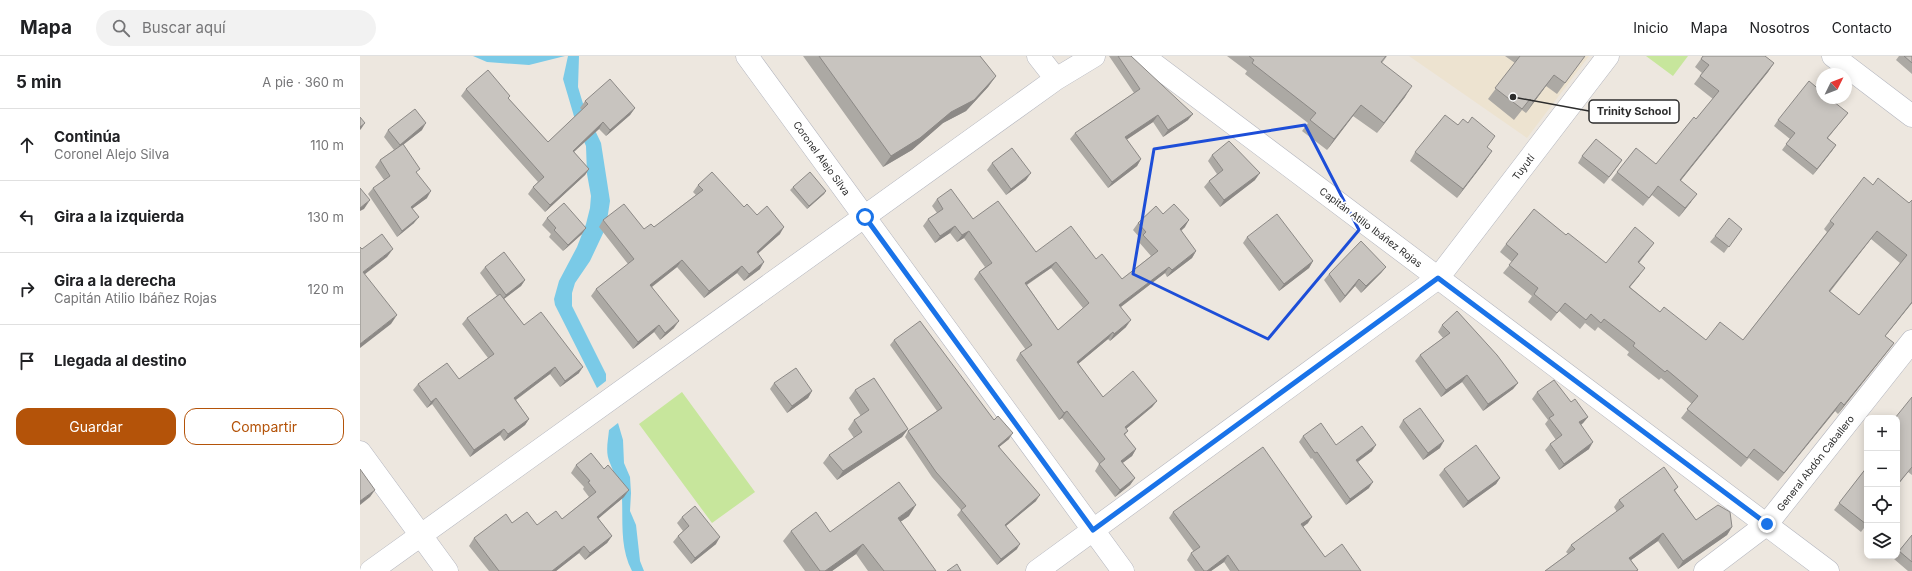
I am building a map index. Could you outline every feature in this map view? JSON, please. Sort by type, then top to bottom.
[{"type":"street","name":"Coronel Alejo Silva","points":[[747,56],[1123,571]]},
{"type":"street","points":[[1038,56],[1056,79]]},
{"type":"street","points":[[371,571],[1056,79],[1094,56]]},
{"type":"street","name":"Capitán Atilio Ibáñez Rojas","points":[[1143,56],[1828,571]]},
{"type":"street","name":"Tuyutí","points":[[1037,571],[1438,278],[1608,56]]},
{"type":"street","points":[[1833,56],[1912,116]]},
{"type":"street","name":"General Abdón Caballero","points":[[1705,571],[1767,524],[1912,341]]},
{"type":"street","points":[[360,452],[447,571]]},
{"type":"highlighted area","points":[[1305,125],[1359,230],[1268,339],[1133,274],[1154,149]]},
{"type":"shaded area","points":[[1409,56],[1589,56],[1527,138]]},
{"type":"green space","points":[[1646,56],[1688,56],[1673,76]]},
{"type":"green space","points":[[682,392],[755,492],[712,523],[639,424]]},
{"type":"water","points":[[473,56],[565,56],[529,65],[487,62]]},
{"type":"water","points":[[568,56],[579,56],[578,87],[584,107],[601,143],[610,201],[606,227],[590,261],[575,283],[572,293],[572,306],[606,374],[606,381],[597,388],[555,305],[554,299],[559,281],[577,247],[586,224],[591,196],[587,174],[586,146],[576,123],[563,79]]},
{"type":"water","points":[[618,423],[623,440],[624,463],[630,477],[630,511],[636,525],[640,561],[644,571],[632,571],[628,562],[623,535],[622,494],[608,459],[607,447],[609,430]]},
{"type":"building","points":[[819,56],[980,56],[996,76],[974,100],[951,112],[920,138],[891,156]]},
{"type":"building","points":[[1118,56],[1131,56],[1193,114],[1168,130],[1158,115],[1125,137],[1141,159],[1112,182],[1075,133],[1140,89]]},
{"type":"building","points":[[1249,56],[1386,56],[1381,62],[1412,86],[1384,123],[1361,105],[1334,139],[1310,120],[1316,113],[1252,63],[1254,60]]},
{"type":"building","points":[[1520,56],[1585,56],[1565,83],[1554,75],[1533,102],[1530,99],[1522,109],[1495,88]]},
{"type":"building","points":[[1703,56],[1765,56],[1774,63],[1680,180],[1697,194],[1685,208],[1658,186],[1649,198],[1617,172],[1636,148],[1656,164],[1694,117],[1696,119],[1719,91],[1700,76],[1709,65],[1701,59]]},
{"type":"building","points":[[1904,56],[1912,56],[1912,63]]},
{"type":"building","points":[[488,70],[510,96],[508,98],[548,142],[588,104],[585,101],[610,79],[635,108],[610,130],[603,122],[573,151],[589,169],[550,205],[533,187],[544,177],[466,89]]},
{"type":"building","points":[[1809,81],[1816,87],[1816,104],[1837,104],[1848,113],[1827,138],[1836,145],[1817,169],[1786,144],[1795,133],[1778,120]]},
{"type":"building","points":[[415,109],[426,123],[400,145],[388,130]]},
{"type":"building","points":[[1445,115],[1458,125],[1463,119],[1468,123],[1472,117],[1495,136],[1487,147],[1492,151],[1463,189],[1415,152]]},
{"type":"building","points":[[360,117],[365,123],[360,127]]},
{"type":"building","points":[[1596,139],[1622,160],[1609,177],[1582,156]]},
{"type":"building","points":[[1229,141],[1260,173],[1224,200],[1209,181],[1223,170],[1212,155]]},
{"type":"building","points":[[403,144],[420,169],[416,172],[431,191],[411,207],[419,217],[402,231],[373,188],[390,176],[380,160]]},
{"type":"building","points":[[1012,148],[1031,173],[1011,189],[992,163]]},
{"type":"building","points":[[712,172],[744,207],[747,204],[757,215],[767,206],[784,227],[757,252],[764,262],[749,274],[742,266],[709,291],[682,260],[650,285],[679,321],[665,333],[659,325],[638,342],[596,289],[634,259],[603,220],[624,204],[644,229],[651,224],[654,227],[703,190],[698,185]]},
{"type":"building","points":[[810,172],[826,191],[809,206],[793,187]]},
{"type":"building","points":[[1864,177],[1873,185],[1878,178],[1909,203],[1912,200],[1912,302],[1885,336],[1894,343],[1844,405],[1841,402],[1784,473],[1754,449],[1747,458],[1687,409],[1698,396],[1667,370],[1665,372],[1633,346],[1635,343],[1604,319],[1601,323],[1591,314],[1586,320],[1565,303],[1557,313],[1534,294],[1538,288],[1509,265],[1518,254],[1506,244],[1534,209],[1566,235],[1568,233],[1606,263],[1635,227],[1654,243],[1638,262],[1645,268],[1629,287],[1660,312],[1664,307],[1706,340],[1720,322],[1743,340],[1834,224],[1830,221]],"holes":[[[1877,231],[1907,255],[1859,315],[1829,291]]]},
{"type":"building","points":[[360,188],[370,200],[360,208]]},
{"type":"building","points":[[951,189],[973,219],[998,201],[1036,252],[1071,226],[1096,259],[1102,254],[1122,279],[1158,251],[1143,235],[1146,232],[1138,223],[1156,206],[1163,214],[1174,204],[1189,220],[1180,229],[1196,251],[1172,270],[1169,267],[1119,305],[1131,320],[1114,334],[1113,332],[1077,362],[1103,397],[1133,371],[1157,401],[1125,427],[1128,431],[1124,434],[1136,449],[1121,461],[1135,478],[1120,490],[1099,464],[1105,459],[1067,411],[1064,413],[1020,353],[1032,345],[979,272],[992,263],[969,231],[962,235],[955,226],[940,236],[928,219],[943,209],[937,199]],"holes":[[[1056,262],[1089,303],[1058,330],[1025,283]]]},
{"type":"building","points":[[564,203],[586,228],[568,245],[554,230],[556,228],[547,218]]},
{"type":"building","points":[[1277,214],[1313,261],[1284,284],[1247,237]]},
{"type":"building","points":[[1729,218],[1742,229],[1729,247],[1715,236]]},
{"type":"building","points":[[382,234],[393,249],[363,272],[397,315],[360,344],[360,247],[362,249]]},
{"type":"building","points":[[1361,241],[1386,267],[1366,286],[1359,279],[1345,296],[1329,274]]},
{"type":"building","points":[[504,252],[525,280],[506,295],[485,267]]},
{"type":"building","points":[[500,294],[524,325],[541,312],[583,367],[565,381],[555,367],[514,398],[529,419],[508,434],[504,429],[474,450],[436,398],[431,402],[418,384],[447,363],[459,379],[494,354],[467,318]]},
{"type":"building","points":[[1457,311],[1497,355],[1518,383],[1488,404],[1467,375],[1446,390],[1420,355],[1450,333],[1442,325]]},
{"type":"building","points":[[920,321],[994,420],[998,416],[1013,433],[998,446],[1040,495],[1005,525],[1020,544],[1001,559],[961,510],[966,506],[936,472],[908,431],[942,408],[894,340]]},
{"type":"building","points":[[796,368],[812,391],[792,406],[774,383]]},
{"type":"building","points":[[874,378],[908,429],[843,471],[829,455],[862,432],[854,420],[869,410],[855,390]]},
{"type":"building","points":[[1554,380],[1571,402],[1575,399],[1588,417],[1579,422],[1593,442],[1564,464],[1550,444],[1562,435],[1549,418],[1554,415],[1537,392]]},
{"type":"building","points":[[1912,397],[1912,467],[1900,481],[1900,415],[1897,415]]},
{"type":"building","points":[[1420,408],[1444,441],[1428,453],[1403,420]]},
{"type":"building","points":[[1321,423],[1336,445],[1362,426],[1376,445],[1356,460],[1373,482],[1350,499],[1317,452],[1315,453],[1303,436]]},
{"type":"building","points":[[1476,445],[1500,478],[1468,501],[1444,469]]},
{"type":"building","points":[[1263,447],[1312,517],[1301,524],[1325,557],[1342,544],[1361,571],[1239,571],[1228,555],[1207,571],[1204,571],[1191,553],[1200,547],[1173,512]]},
{"type":"building","points":[[591,453],[604,469],[608,465],[629,490],[597,517],[612,536],[590,553],[584,546],[552,571],[499,571],[474,538],[506,514],[512,523],[527,512],[537,525],[556,511],[562,519],[596,492],[588,482],[590,481],[576,465]]},
{"type":"building","points":[[1664,467],[1678,487],[1674,490],[1696,520],[1718,505],[1730,512],[1732,527],[1683,561],[1663,533],[1629,558],[1638,570],[1636,571],[1545,571],[1575,549],[1571,545],[1624,506],[1619,500]]},
{"type":"building","points":[[360,469],[375,490],[360,501]]},
{"type":"building","points":[[1864,471],[1864,522],[1839,503]]},
{"type":"building","points":[[899,482],[916,505],[898,518],[936,571],[884,571],[863,544],[825,571],[820,571],[791,531],[816,512],[830,532]]},
{"type":"building","points":[[695,506],[720,537],[695,558],[678,536],[689,526],[682,517]]},
{"type":"building","points":[[1912,535],[1912,562],[1900,552],[1900,550]]},
{"type":"building","points":[[957,564],[961,571],[947,571]]},
{"type":"place","name":"Trinity School","points":[[1513,97]]},
{"type":"route","points":[[865,217],[1093,530],[1438,278],[1767,524]]}]
